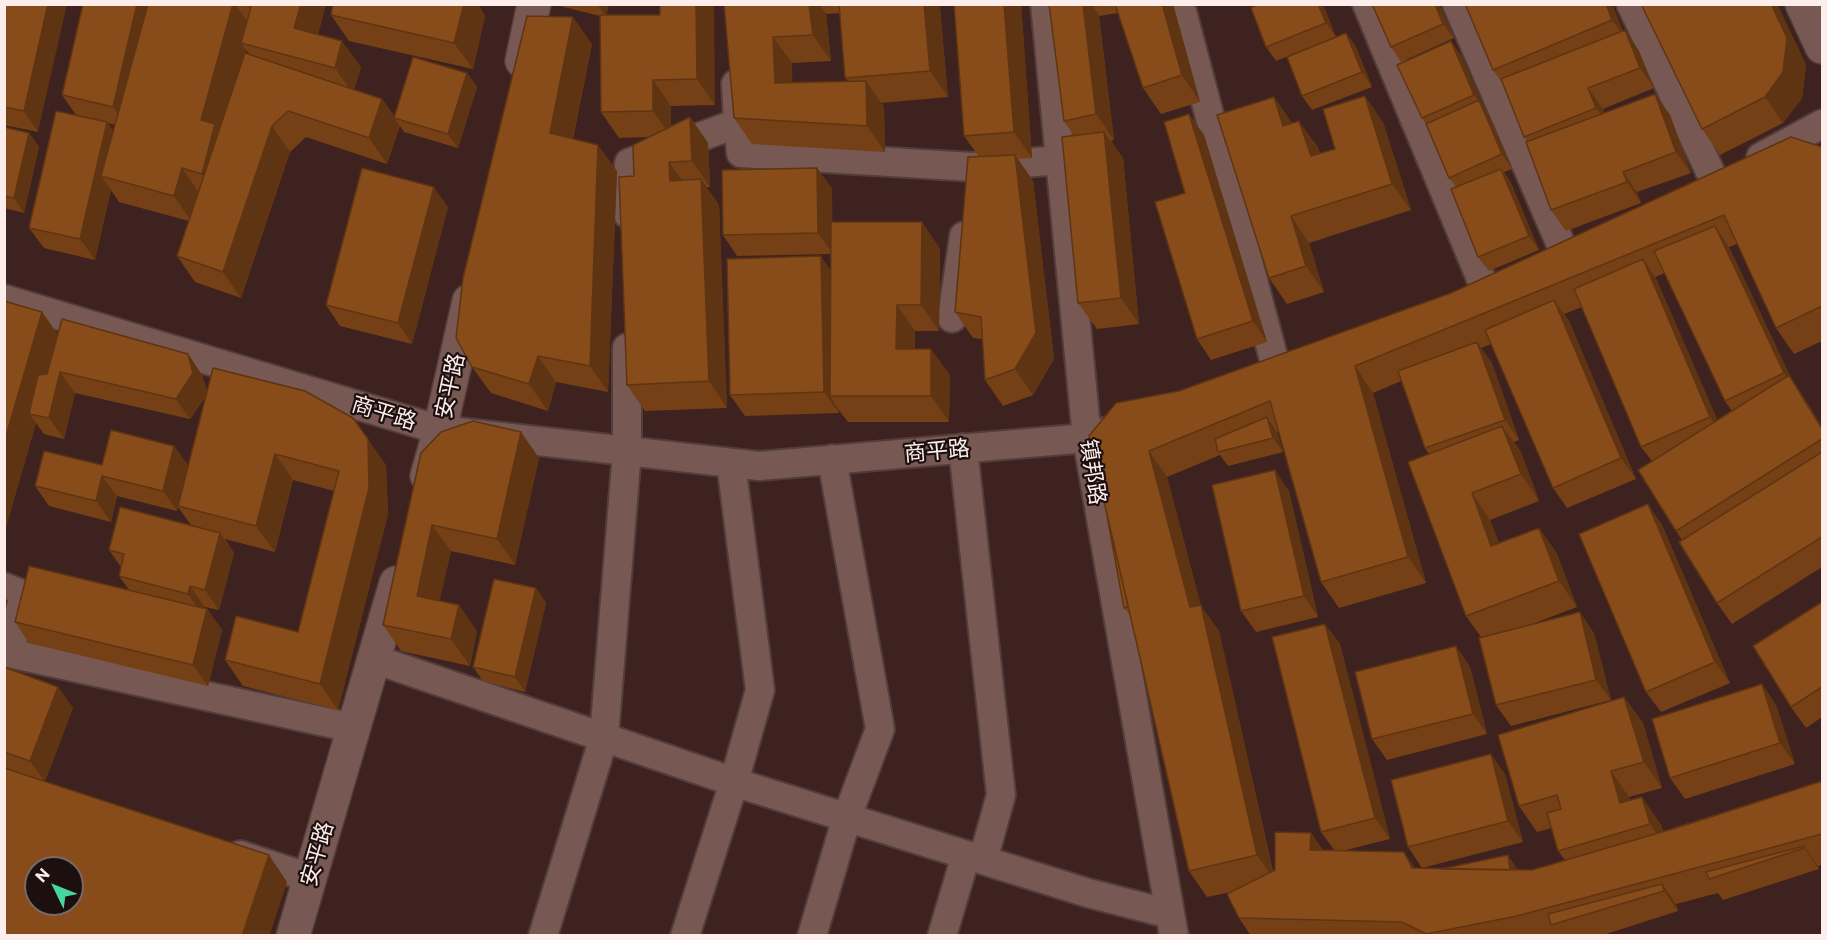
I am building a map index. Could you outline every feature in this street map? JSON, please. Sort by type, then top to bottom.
[{"type":"street","points":[[516,85],[534,4]]},
{"type":"street","name":"镇邦路","points":[[1045,4],[1087,438],[1172,925]]},
{"type":"street","points":[[1180,4],[1278,375]]},
{"type":"street","points":[[1367,4],[1490,302]]},
{"type":"street","points":[[1457,4],[1569,261]]},
{"type":"street","points":[[1631,4],[1704,188],[1822,124]]},
{"type":"street","points":[[1802,4],[1822,47]]},
{"type":"street","points":[[734,63],[741,153],[970,179],[1060,160]]},
{"type":"street","points":[[628,243],[629,163],[738,123]]},
{"type":"street","points":[[952,318],[970,179]]},
{"type":"street","name":"安平路","points":[[420,499],[440,430],[476,269]]},
{"type":"street","name":"商平路","points":[[4,299],[440,430],[759,466],[1087,438],[1154,416]]},
{"type":"street","points":[[543,936],[604,737],[627,451],[628,324]]},
{"type":"street","points":[[942,936],[1001,795],[963,448]]},
{"type":"street","points":[[812,936],[847,817],[880,729],[832,459]]},
{"type":"street","points":[[685,936],[734,782],[760,690],[731,463]]},
{"type":"street","name":"安平路","points":[[293,936],[404,556]]},
{"type":"street","points":[[4,587],[24,595],[9,653],[354,728]]},
{"type":"street","points":[[374,659],[734,782],[1088,893],[1172,925]]},
{"type":"street","points":[[219,848],[310,878]]},
{"type":"building","points":[[4,4],[48,4],[24,111],[4,107]]},
{"type":"building","points":[[83,4],[137,4],[113,107],[62,95]]},
{"type":"building","points":[[148,4],[233,4],[201,120],[215,124],[202,174],[182,168],[174,196],[101,176]]},
{"type":"building","points":[[242,4],[301,4],[294,28],[342,41],[335,68],[241,43],[251,7]]},
{"type":"building","points":[[333,4],[464,4],[454,43],[331,15]]},
{"type":"building","points":[[660,4],[696,4],[697,79],[653,80],[653,111],[601,112],[600,15],[660,15]]},
{"type":"building","points":[[724,4],[809,4],[813,35],[773,37],[775,83],[866,81],[867,126],[734,118]]},
{"type":"building","points":[[839,4],[924,4],[930,71],[845,78]]},
{"type":"building","points":[[954,4],[1004,4],[1014,132],[964,136]]},
{"type":"building","points":[[1049,4],[1083,4],[1096,114],[1064,121]]},
{"type":"building","points":[[1115,4],[1162,4],[1182,75],[1143,88]]},
{"type":"building","points":[[1258,4],[1318,4],[1326,23],[1266,47],[1251,8]]},
{"type":"building","points":[[1372,4],[1435,4],[1443,24],[1391,47]]},
{"type":"building","points":[[1470,4],[1606,4],[1612,20],[1493,70],[1466,6]]},
{"type":"building","points":[[1641,4],[1771,4],[1787,38],[1783,72],[1765,97],[1702,129]]},
{"type":"building","points":[[527,16],[573,17],[550,133],[598,145],[590,366],[538,356],[529,384],[472,367],[456,338],[463,278]]},
{"type":"building","points":[[1625,30],[1640,68],[1588,88],[1596,108],[1524,137],[1501,79]]},
{"type":"building","points":[[1346,33],[1362,72],[1302,96],[1287,57]]},
{"type":"building","points":[[1451,41],[1474,95],[1422,118],[1397,65]]},
{"type":"building","points":[[245,53],[382,99],[369,138],[288,111],[272,126],[223,272],[177,256]]},
{"type":"building","points":[[413,57],[467,73],[448,134],[394,118]]},
{"type":"building","points":[[1655,94],[1676,152],[1623,172],[1627,182],[1551,210],[1526,142]]},
{"type":"building","points":[[1365,96],[1392,184],[1291,216],[1306,266],[1269,278],[1217,115],[1274,97],[1283,126],[1299,121],[1311,156],[1335,149],[1323,109]]},
{"type":"building","points":[[1479,100],[1502,154],[1449,178],[1426,124]]},
{"type":"building","points":[[56,111],[107,122],[80,239],[29,228]]},
{"type":"building","points":[[1189,114],[1253,321],[1197,339],[1155,202],[1185,193],[1164,122]]},
{"type":"building","points":[[690,117],[692,161],[669,162],[670,181],[701,179],[709,381],[627,385],[619,177],[634,176],[633,145]]},
{"type":"building","points":[[4,127],[29,133],[14,198],[4,196]]},
{"type":"building","points":[[1104,132],[1121,298],[1078,303],[1062,137]]},
{"type":"building","points":[[1791,137],[1822,147],[1822,306],[1776,328],[1724,215],[1355,366],[1408,557],[1321,582],[1270,401],[1149,451],[1190,607],[1201,605],[1257,855],[1189,871],[1089,436],[1116,403],[1179,391],[1451,293]]},
{"type":"building","points":[[1015,155],[1036,333],[1015,369],[985,380],[981,317],[955,312],[968,157]]},
{"type":"building","points":[[362,168],[434,187],[398,323],[326,305]]},
{"type":"building","points":[[817,168],[818,233],[723,235],[722,170]]},
{"type":"building","points":[[1501,169],[1529,236],[1478,257],[1451,189]]},
{"type":"building","points":[[831,222],[922,222],[921,305],[897,305],[896,349],[931,349],[931,396],[830,396]]},
{"type":"building","points":[[1715,226],[1784,373],[1725,401],[1654,251]]},
{"type":"building","points":[[821,256],[824,392],[730,395],[727,259]]},
{"type":"building","points":[[1643,259],[1710,417],[1641,447],[1574,289]]},
{"type":"building","points":[[1554,300],[1621,458],[1553,488],[1485,330]]},
{"type":"building","points":[[4,301],[42,312],[4,443]]},
{"type":"building","points":[[62,319],[188,354],[193,373],[176,399],[60,372],[49,418],[29,414],[38,375],[47,374]]},
{"type":"building","points":[[1477,342],[1505,420],[1425,448],[1398,371]]},
{"type":"building","points":[[213,368],[305,391],[353,418],[368,439],[369,488],[320,684],[225,660],[236,616],[298,632],[339,471],[275,454],[256,526],[178,506]]},
{"type":"building","points":[[1789,375],[1822,429],[1822,439],[1676,531],[1638,470]]},
{"type":"building","points":[[1267,417],[1273,438],[1218,452],[1215,439]]},
{"type":"building","points":[[473,421],[521,432],[497,539],[432,525],[417,596],[459,605],[451,639],[383,625],[421,453],[441,432]]},
{"type":"building","points":[[1502,426],[1521,474],[1472,493],[1491,546],[1539,528],[1559,581],[1466,616],[1408,462]]},
{"type":"building","points":[[111,430],[174,446],[163,491],[102,476],[96,501],[35,486],[44,451],[102,465]]},
{"type":"building","points":[[1822,452],[1822,537],[1717,603],[1679,542]]},
{"type":"building","points":[[1275,470],[1304,596],[1241,611],[1212,485]]},
{"type":"building","points":[[1648,504],[1715,662],[1646,692],[1579,534]]},
{"type":"building","points":[[120,507],[220,533],[205,590],[190,586],[188,594],[119,576],[124,554],[109,550]]},
{"type":"building","points":[[1106,510],[1128,607],[1124,608]]},
{"type":"building","points":[[29,566],[207,609],[193,665],[15,622]]},
{"type":"building","points":[[494,579],[536,588],[515,677],[473,667]]},
{"type":"building","points":[[1822,602],[1822,687],[1791,707],[1753,646]]},
{"type":"building","points":[[1580,612],[1596,680],[1496,705],[1479,638]]},
{"type":"building","points":[[1325,624],[1375,818],[1321,832],[1272,637]]},
{"type":"building","points":[[1456,646],[1473,714],[1372,739],[1355,672]]},
{"type":"building","points":[[4,667],[58,687],[30,761],[4,752]]},
{"type":"building","points":[[1762,684],[1780,743],[1670,778],[1652,719]]},
{"type":"building","points":[[1624,697],[1644,762],[1611,771],[1620,803],[1642,797],[1650,824],[1558,851],[1547,813],[1561,809],[1557,795],[1519,806],[1498,735]]},
{"type":"building","points":[[1491,754],[1508,821],[1408,847],[1391,780]]},
{"type":"building","points":[[4,768],[269,855],[242,936],[4,936]]},
{"type":"building","points":[[1822,781],[1822,834],[1517,916],[1426,934],[1402,922],[1239,918],[1227,894],[1275,870],[1275,832],[1311,833],[1310,850],[1404,852],[1412,868],[1532,870],[1689,824]]},
{"type":"building","points":[[1804,846],[1804,848],[1709,879],[1706,872]]},
{"type":"building","points":[[1508,855],[1510,870],[1441,869]]},
{"type":"building","points":[[1662,884],[1664,891],[1551,925],[1548,914]]}]
